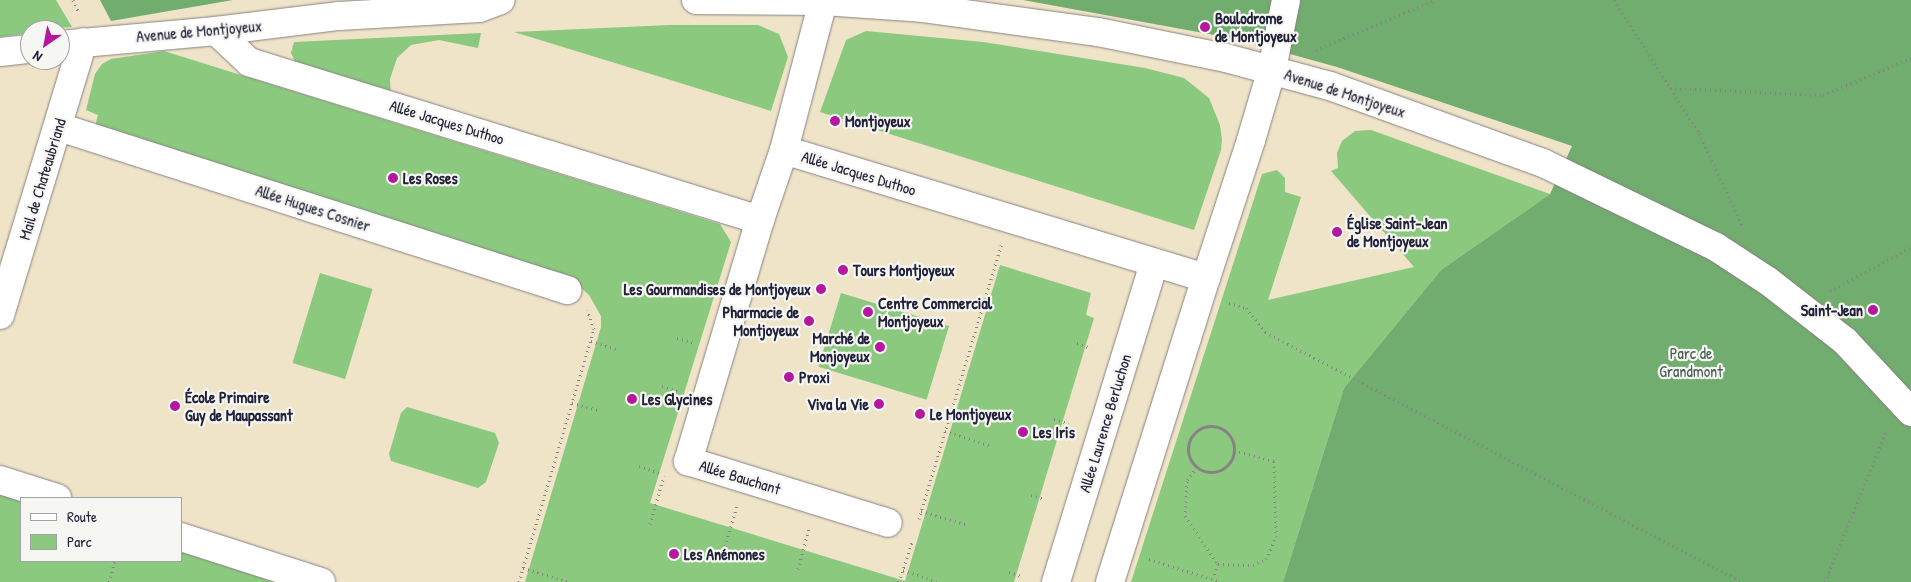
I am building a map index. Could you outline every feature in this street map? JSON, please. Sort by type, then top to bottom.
[{"type":"street","name":"Avenue de Montjoyeux","points":[[72,43],[216,31],[344,8],[479,8],[501,0]]},
{"type":"street","name":"Avenue de Montjoyeux","points":[[696,0],[823,1],[922,8],[1098,32],[1272,68],[1330,86],[1576,177],[1716,247],[1808,312],[1845,341],[1905,405]]},
{"type":"street","points":[[1110,582],[1272,68],[1286,0]]},
{"type":"street","points":[[784,150],[823,1]]},
{"type":"street","name":"Allée Jacques Duthoo","points":[[216,31],[249,62],[760,220],[784,150],[1154,264],[1206,278]]},
{"type":"street","name":"Mail de Chateaubriand","points":[[0,315],[59,127],[72,43]]},
{"type":"street","points":[[0,52],[20,49]]},
{"type":"street","name":"Allée Hugues Cosnier","points":[[59,127],[567,290]]},
{"type":"street","name":"Allée Bauchant","points":[[760,220],[688,461],[888,523]]},
{"type":"street","name":"Allée Laurence Berluchon","points":[[1056,582],[1154,264]]},
{"type":"street","points":[[0,480],[54,497]]},
{"type":"street","points":[[182,537],[321,582]]},
{"type":"path","points":[[1272,68],[1435,0]]},
{"type":"path","points":[[1614,0],[1699,133],[1744,229]]},
{"type":"path","points":[[1670,88],[1823,95],[1911,58]]},
{"type":"path","points":[[918,524],[946,432],[974,326],[1009,219]]},
{"type":"path","points":[[1808,312],[1828,292],[1911,247]]},
{"type":"path","points":[[1227,303],[1246,308],[1265,332],[1742,582]]},
{"type":"path","points":[[519,582],[594,329]]},
{"type":"path","points":[[591,341],[619,350]]},
{"type":"path","points":[[1077,343],[1091,348]]},
{"type":"path","points":[[572,403],[601,411]]},
{"type":"path","points":[[1825,582],[1905,405]]},
{"type":"path","points":[[946,411],[951,413]]},
{"type":"path","points":[[1054,419],[1068,423]]},
{"type":"path","points":[[1209,426],[1224,430],[1233,442],[1234,450],[1224,468],[1210,472],[1197,467],[1190,458],[1188,445],[1195,432],[1209,426]]},
{"type":"path","points":[[946,432],[991,446]]},
{"type":"path","points":[[1218,564],[1253,565],[1266,559],[1273,550],[1276,537],[1274,461],[1234,450]]},
{"type":"path","points":[[650,524],[665,474],[688,461]]},
{"type":"path","points":[[639,466],[665,474]]},
{"type":"path","points":[[1197,467],[1186,481],[1185,516],[1218,564]]},
{"type":"path","points":[[725,546],[745,479]]},
{"type":"path","points":[[1031,495],[1044,499]]},
{"type":"path","points":[[798,569],[817,500]]},
{"type":"path","points":[[921,511],[968,525]]},
{"type":"path","points":[[899,582],[913,539]]},
{"type":"path","points":[[1143,560],[1151,559],[1213,578],[1220,582]]},
{"type":"path","points":[[109,582],[115,562]]},
{"type":"path","points":[[1213,578],[1218,564]]},
{"type":"path","points":[[523,568],[569,582]]},
{"type":"path","points":[[903,570],[938,582]]},
{"type":"path","points":[[1008,572],[1021,576]]},
{"type":"green space","points":[[0,0],[56,0],[68,20],[20,20],[20,34],[0,37]]},
{"type":"green space","points":[[100,0],[233,0],[111,21]]},
{"type":"green space","name":"Parc de Grandmont","points":[[1023,0],[1911,0],[1911,582],[1283,582],[1344,388],[1441,270],[1550,194],[1572,146],[1337,67],[1236,39]]},
{"type":"green space","points":[[670,25],[758,25],[779,34],[788,57],[771,111],[514,32]]},
{"type":"green space","points":[[866,31],[983,42],[1145,68],[1184,78],[1209,98],[1220,125],[1222,140],[1221,150],[1194,230],[820,112],[846,40]]},
{"type":"green space","points":[[481,33],[478,48],[439,40],[411,45],[397,58],[390,79],[391,97],[298,68],[291,53],[294,42]]},
{"type":"green space","points":[[164,51],[720,224],[731,242],[650,503],[905,581],[1000,265],[1091,293],[1086,315],[1094,318],[1014,582],[525,582],[601,327],[601,316],[589,295],[580,287],[94,130],[98,115],[86,110],[95,74],[102,64],[111,59]]},
{"type":"green space","points":[[1371,130],[1550,194],[1441,270],[1344,388],[1283,582],[1131,582],[1262,174],[1277,170],[1285,178],[1285,192],[1301,197],[1268,300],[1414,267],[1331,171],[1338,168],[1337,153],[1342,141],[1355,131]]},
{"type":"green space","points":[[320,273],[373,289],[345,379],[293,363]]},
{"type":"green space","points":[[841,293],[949,326],[927,400],[818,367]]},
{"type":"green space","points":[[407,407],[495,433],[499,443],[486,482],[478,488],[391,461],[389,454],[401,413]]},
{"type":"green space","points":[[0,491],[20,498],[20,562],[182,562],[182,548],[287,582],[0,582]]},
{"type":"place","name":"Boulodrome de Montjoyeux","points":[[1205,27]]},
{"type":"place","name":"Montjoyeux","points":[[835,121]]},
{"type":"place","name":"Les Roses","points":[[393,178]]},
{"type":"place","name":"Église Saint-Jean de Montjoyeux","points":[[1337,232]]},
{"type":"place","name":"Tours Montjoyeux","points":[[843,270]]},
{"type":"place","name":"Les Gourmandises de Montjoyeux","points":[[821,289]]},
{"type":"place","name":"Saint-Jean","points":[[1873,310]]},
{"type":"place","name":"Centre Commercial Montjoyeux","points":[[868,312]]},
{"type":"place","name":"Pharmacie de Montjoyeux","points":[[809,321]]},
{"type":"place","name":"Marché de Monjoyeux","points":[[880,347]]},
{"type":"place","name":"Proxi","points":[[789,377]]},
{"type":"place","name":"Les Glycines","points":[[632,399]]},
{"type":"place","name":"Viva la Vie","points":[[879,404]]},
{"type":"place","name":"École Primaire Guy de Maupassant","points":[[175,406]]},
{"type":"place","name":"Le Montjoyeux","points":[[920,414]]},
{"type":"place","name":"Les Iris","points":[[1023,432]]},
{"type":"place","name":"Les Anémones","points":[[674,554]]}]
